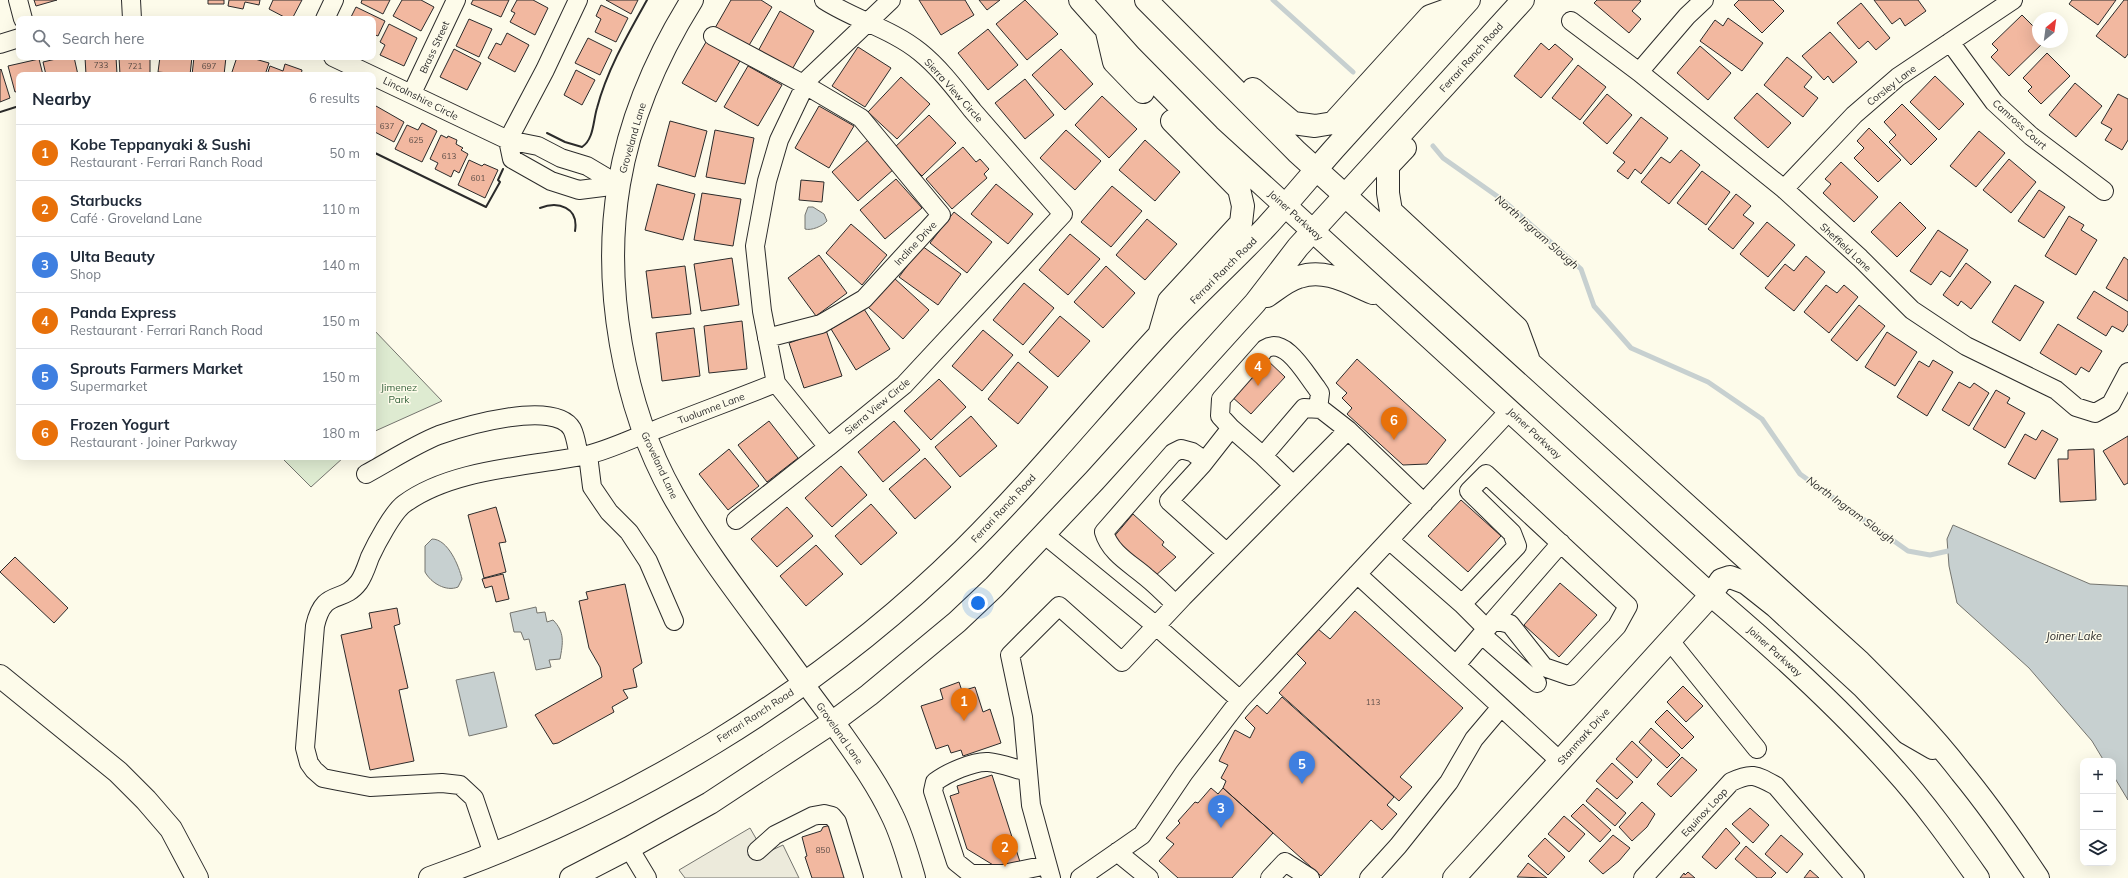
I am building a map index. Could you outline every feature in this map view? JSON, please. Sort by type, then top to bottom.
[{"type":"main road","name":"Groveland Lane","points":[[692,0],[662,52],[642,100],[627,148],[619,185],[614,272],[616,313],[622,352],[632,394],[645,434],[672,493],[695,532],[804,683]]},
{"type":"main road","name":"Joiner Parkway","points":[[1080,0],[1106,30],[1198,126],[1711,595],[1772,646],[1893,768],[1951,840],[1978,878]]},
{"type":"main road","points":[[1146,0],[1293,123],[1315,126],[1333,124],[1430,16],[1468,1]]},
{"type":"main road","points":[[1146,0],[1316,169],[1860,662],[1949,757],[2005,829],[2038,878]]},
{"type":"main road","name":"Ferrari Ranch Road","points":[[571,878],[710,803],[832,722],[868,695],[957,622],[1045,535],[1255,303],[1313,231],[1523,0]]},
{"type":"main road","points":[[1527,0],[1523,18],[1388,166],[1388,193],[1391,211],[1517,328],[1529,361]]},
{"type":"main road","name":"Ferrari Ranch Road","points":[[430,878],[493,854],[605,805],[684,760],[804,683],[887,618],[961,552],[1009,503],[1160,335],[1285,205],[1468,1]]},
{"type":"main road","points":[[1106,30],[1114,62],[1239,189],[1243,206],[1241,223],[1169,301],[1160,335]]},
{"type":"main road","points":[[1255,303],[1298,277],[1316,274],[1334,276],[1388,300]]},
{"type":"main road","name":"Stanmark Drive","points":[[1454,878],[1670,641],[1711,595],[1721,580],[1730,577],[1746,583],[1775,606],[1858,683],[1907,733],[1949,757]]},
{"type":"main road","points":[[0,676],[118,772],[146,800],[171,829],[197,878]]},
{"type":"main road","name":"Groveland Lane","points":[[832,722],[876,786],[892,815],[906,848],[914,878]]},
{"type":"street","points":[[18,0],[22,16]]},
{"type":"street","points":[[131,0],[132,16]]},
{"type":"street","points":[[326,16],[334,0]]},
{"type":"street","name":"Brass Street","points":[[412,93],[456,0]]},
{"type":"street","points":[[578,0],[545,70],[508,140],[512,158],[551,181],[579,190],[619,185]]},
{"type":"street","points":[[824,0],[867,22]]},
{"type":"street","points":[[736,520],[828,447],[776,383],[762,311],[755,246],[760,216],[779,140],[808,79],[891,0]]},
{"type":"street","points":[[1639,72],[1687,16],[1704,0]]},
{"type":"street","name":"Corsley Lane","points":[[1784,190],[1854,115],[1898,77],[2013,0]]},
{"type":"street","name":"Sheffield Lane","points":[[1571,21],[1639,72],[1784,190],[1860,258],[1912,310],[1966,346],[2056,390],[2076,407],[2095,414],[2110,404],[2128,372]]},
{"type":"street","name":"Sierra View Circle","points":[[828,447],[904,385],[1063,214],[920,52],[896,36],[867,22]]},
{"type":"street","points":[[713,36],[806,85]]},
{"type":"street","points":[[0,44],[16,39]]},
{"type":"street","name":"Camross Court","points":[[1950,42],[1994,102],[2031,136],[2104,191]]},
{"type":"street","name":"Lincolnshire Circle","points":[[340,60],[366,72]]},
{"type":"street","name":"Lincolnshire Circle","points":[[376,77],[412,93],[477,127],[508,140],[538,146],[561,158],[587,166],[619,185]]},
{"type":"street","name":"Incline Drive","points":[[767,338],[821,324],[864,299],[941,215],[861,118],[806,85]]},
{"type":"street","points":[[551,181],[561,158]]},
{"type":"street","points":[[1293,485],[1220,416],[1221,399],[1265,349],[1270,346],[1279,346],[1286,350],[1320,393],[1318,409]]},
{"type":"street","name":"Tuolumne Lane","points":[[493,854],[474,798],[460,786],[442,783],[370,787],[323,778],[314,770],[309,763],[305,748],[318,613],[328,600],[351,591],[360,581],[373,551],[403,504],[432,489],[458,480],[520,465],[583,455],[645,434],[776,383]]},
{"type":"street","points":[[1263,456],[1304,408],[1322,409],[1348,430],[1424,503]]},
{"type":"street","points":[[1080,878],[1142,835],[1184,772],[1240,700],[1510,410]]},
{"type":"street","points":[[366,474],[438,436],[496,419],[541,414],[561,420],[572,429],[583,455],[592,487],[609,512],[629,532],[648,561],[674,621]]},
{"type":"street","points":[[1226,552],[1169,501],[1205,461],[1231,428]]},
{"type":"street","points":[[1028,772],[987,762],[967,766],[945,774],[935,782],[933,791],[956,862],[971,874],[1049,872],[1031,805],[1028,772],[1023,717],[1010,655],[1060,606],[1122,662],[1175,604],[1348,430]]},
{"type":"street","points":[[1175,604],[1148,578],[1118,554],[1107,542],[1104,532],[1173,453],[1181,449],[1192,452],[1205,461]]},
{"type":"street","points":[[1462,604],[1517,546],[1512,533],[1469,491],[1486,474],[1628,606],[1616,626],[1570,676],[1544,667],[1510,624],[1487,628]]},
{"type":"street","points":[[1045,535],[1155,625],[1240,700]]},
{"type":"street","points":[[1389,540],[1487,628],[1537,683]]},
{"type":"street","points":[[1456,665],[1561,543]]},
{"type":"street","points":[[1357,574],[1560,761]]},
{"type":"street","points":[[1670,641],[1757,749]]},
{"type":"street","name":"Groveland Lane","points":[[804,683],[832,722]]},
{"type":"street","points":[[1369,878],[1398,846],[1449,782],[1474,738],[1502,707]]},
{"type":"street","name":"Equinox Loop","points":[[1643,878],[1731,782],[1747,775],[1763,779],[1776,786],[1854,878]]},
{"type":"street","points":[[757,851],[775,835],[797,824],[824,814],[832,816],[837,822],[854,878]]},
{"type":"street","points":[[629,848],[647,878]]},
{"type":"street","points":[[1117,852],[1149,878]]},
{"type":"street","points":[[1270,878],[1285,862],[1310,878]]},
{"type":"green space","name":"Jimenez Park","points":[[376,332],[442,401],[376,431]]},
{"type":"green space","points":[[284,460],[341,460],[311,487]]},
{"type":"shaded area","points":[[750,828],[758,842],[770,851],[783,845],[799,878],[685,878],[679,870]]},
{"type":"water","points":[[808,207],[813,207],[824,214],[827,221],[817,228],[805,229],[805,215]]},
{"type":"water","name":"Joiner Lake","points":[[1953,525],[2090,584],[2128,586],[2128,800],[2116,780],[2116,758],[2102,758],[2092,741],[2029,668],[1957,603],[1949,566],[1947,539]]},
{"type":"water","points":[[432,539],[443,543],[452,554],[462,579],[458,587],[449,588],[439,586],[431,580],[425,572],[425,546]]},
{"type":"water","points":[[536,607],[537,613],[545,612],[547,622],[553,620],[557,624],[560,629],[562,643],[560,659],[549,660],[551,667],[536,670],[529,639],[524,640],[521,632],[514,632],[510,613]]},
{"type":"water","points":[[494,672],[507,727],[469,736],[456,680]]},
{"type":"building","points":[[34,0],[57,0],[36,6]]},
{"type":"building","points":[[208,0],[224,0],[224,4],[208,4]]},
{"type":"building","points":[[229,0],[260,0],[259,5],[245,2],[243,9],[228,6]]},
{"type":"building","points":[[273,0],[302,0],[294,16],[282,16],[269,9]]},
{"type":"building","points":[[362,0],[390,0],[383,14],[361,3]]},
{"type":"building","points":[[402,0],[421,0],[434,7],[421,31],[393,16]]},
{"type":"building","points":[[473,0],[509,0],[501,17],[471,4]]},
{"type":"building","points":[[517,0],[533,0],[548,8],[535,35],[510,22],[515,13],[511,11]]},
{"type":"building","points":[[606,0],[638,0],[631,14]]},
{"type":"building","points":[[731,0],[761,0],[772,7],[748,47],[715,28]]},
{"type":"building","points":[[919,0],[965,0],[974,15],[941,35]]},
{"type":"building","points":[[979,0],[1000,0],[987,10]]},
{"type":"building","points":[[1025,0],[1058,34],[1027,60],[996,24]]},
{"type":"building","points":[[1597,0],[1639,0],[1641,1],[1632,11],[1641,19],[1629,33],[1594,3]]},
{"type":"building","points":[[1739,0],[1773,0],[1784,11],[1762,33],[1734,5]]},
{"type":"building","points":[[1874,0],[1918,0],[1926,11],[1905,26],[1900,18],[1892,24]]},
{"type":"building","points":[[2072,0],[2116,0],[2098,25],[2069,4]]},
{"type":"building","points":[[2124,0],[2128,0],[2128,54],[2125,58],[2096,36]]},
{"type":"building","points":[[1861,3],[1890,38],[1876,50],[1868,41],[1859,49],[1837,23]]},
{"type":"building","points":[[601,5],[628,18],[616,42],[595,32],[601,19],[596,16]]},
{"type":"building","points":[[356,7],[375,16],[352,16]]},
{"type":"building","points":[[780,11],[814,31],[790,73],[757,53]]},
{"type":"building","points":[[2022,15],[2032,25],[2032,48],[2038,48],[2009,76],[1991,57],[1998,50],[1992,44]]},
{"type":"building","points":[[376,17],[385,21],[378,36],[376,35]]},
{"type":"building","points":[[1728,18],[1763,43],[1742,71],[1700,41],[1715,20],[1723,26]]},
{"type":"building","points":[[469,19],[492,29],[479,57],[456,46]]},
{"type":"building","points":[[389,24],[417,38],[404,66],[380,55],[385,45],[380,42]]},
{"type":"building","points":[[988,29],[1018,65],[988,90],[958,53]]},
{"type":"building","points":[[1830,32],[1857,62],[1833,83],[1828,76],[1824,80],[1802,56]]},
{"type":"building","points":[[507,33],[529,45],[515,72],[488,58],[496,43],[501,45]]},
{"type":"building","points":[[588,38],[612,50],[600,75],[575,63]]},
{"type":"building","points":[[706,42],[740,61],[716,102],[682,83]]},
{"type":"building","points":[[1541,43],[1549,50],[1555,44],[1573,59],[1541,98],[1514,76]]},
{"type":"building","points":[[1700,46],[1731,73],[1708,100],[1677,73]]},
{"type":"building","points":[[858,47],[891,68],[865,107],[832,86]]},
{"type":"building","points":[[454,49],[481,63],[467,90],[440,77]]},
{"type":"building","points":[[1061,49],[1093,84],[1065,110],[1032,75]]},
{"type":"building","points":[[2047,53],[2070,76],[2041,104],[2028,91],[2032,87],[2023,78]]},
{"type":"building","points":[[1787,57],[1812,77],[1804,87],[1818,98],[1803,117],[1764,85]]},
{"type":"building","points":[[39,60],[42,72],[16,72],[15,92],[8,66]]},
{"type":"building","points":[[52,60],[75,60],[77,72],[45,72],[43,62]]},
{"type":"building","points":[[85,60],[116,60],[117,72],[86,72]]},
{"type":"building","points":[[119,60],[150,60],[150,72],[120,72]]},
{"type":"building","points":[[160,60],[192,60],[190,72],[158,72]]},
{"type":"building","points":[[194,60],[226,60],[224,72],[192,72]]},
{"type":"building","points":[[236,60],[258,60],[269,63],[266,72],[232,72]]},
{"type":"building","points":[[285,64],[302,70],[302,72],[268,72],[270,66],[283,71]]},
{"type":"building","points":[[1578,65],[1606,87],[1580,120],[1552,98]]},
{"type":"building","points":[[748,66],[782,85],[758,126],[724,107]]},
{"type":"building","points":[[1,69],[10,98],[0,102],[0,70]]},
{"type":"building","points":[[576,70],[595,80],[582,105],[564,95]]},
{"type":"building","points":[[1935,76],[1964,104],[1939,130],[1910,102]]},
{"type":"building","points":[[901,77],[930,104],[897,139],[868,112]]},
{"type":"building","points":[[1025,79],[1054,115],[1025,139],[995,103]]},
{"type":"building","points":[[2075,83],[2102,106],[2076,137],[2049,115]]},
{"type":"building","points":[[1757,93],[1791,123],[1768,148],[1734,118]]},
{"type":"building","points":[[1607,94],[1632,115],[1607,144],[1583,123]]},
{"type":"building","points":[[2118,94],[2128,99],[2128,140],[2122,150],[2105,140],[2112,129],[2101,123]]},
{"type":"building","points":[[1102,96],[1137,129],[1109,158],[1075,125]]},
{"type":"building","points":[[1902,104],[1937,139],[1911,165],[1889,142],[1896,135],[1884,122]]},
{"type":"building","points":[[376,106],[404,122],[394,142],[376,133]]},
{"type":"building","points":[[819,106],[854,126],[829,168],[795,148]]},
{"type":"building","points":[[929,115],[956,143],[922,176],[894,148]]},
{"type":"building","points":[[1641,117],[1668,138],[1641,174],[1635,169],[1628,179],[1617,171],[1625,162],[1613,153]]},
{"type":"building","points":[[670,121],[707,131],[695,177],[658,166]]},
{"type":"building","points":[[422,123],[437,131],[422,162],[395,149],[407,125],[418,130]]},
{"type":"building","points":[[1869,128],[1901,160],[1878,182],[1854,158],[1864,148],[1857,141]]},
{"type":"building","points":[[715,130],[754,138],[745,184],[706,177]]},
{"type":"building","points":[[1066,130],[1101,161],[1075,190],[1040,158]]},
{"type":"building","points":[[1979,131],[2005,153],[1976,187],[1950,166]]},
{"type":"building","points":[[441,135],[457,140],[456,144],[463,148],[461,150],[468,154],[459,173],[454,170],[451,177],[435,169],[438,163],[430,159]]},
{"type":"building","points":[[868,140],[894,169],[858,201],[832,172]]},
{"type":"building","points":[[1145,140],[1180,172],[1155,201],[1119,170]]},
{"type":"building","points":[[963,147],[976,162],[980,159],[989,169],[984,174],[987,178],[952,209],[926,179]]},
{"type":"building","points":[[1681,150],[1700,165],[1669,204],[1641,182],[1661,157],[1670,163]]},
{"type":"building","points":[[2009,159],[2036,182],[2011,213],[1983,190]]},
{"type":"building","points":[[469,160],[482,166],[484,164],[498,170],[485,198],[458,185]]},
{"type":"building","points":[[1841,162],[1878,197],[1854,222],[1823,193],[1831,184],[1825,179]]},
{"type":"building","points":[[1702,171],[1730,192],[1706,225],[1677,203]]},
{"type":"building","points":[[896,179],[922,208],[885,239],[860,210]]},
{"type":"building","points":[[801,180],[824,182],[822,202],[799,200]]},
{"type":"building","points":[[657,184],[695,194],[683,240],[645,230]]},
{"type":"building","points":[[996,184],[1033,214],[1008,244],[971,214]]},
{"type":"building","points":[[1112,186],[1142,211],[1111,247],[1081,222]]},
{"type":"building","points":[[2039,190],[2065,207],[2044,238],[2018,221]]},
{"type":"building","points":[[702,193],[741,199],[733,246],[694,240]]},
{"type":"building","points":[[1736,194],[1751,206],[1743,215],[1754,223],[1733,249],[1708,229]]},
{"type":"building","points":[[1900,202],[1926,228],[1897,257],[1871,232]]},
{"type":"building","points":[[954,212],[992,242],[967,273],[930,243]]},
{"type":"building","points":[[2069,216],[2084,225],[2081,230],[2097,240],[2076,275],[2045,256]]},
{"type":"building","points":[[1147,219],[1177,244],[1145,280],[1116,255]]},
{"type":"building","points":[[1767,222],[1795,245],[1768,277],[1740,254]]},
{"type":"building","points":[[851,224],[887,255],[862,285],[826,253]]},
{"type":"building","points":[[1938,230],[1968,250],[1950,277],[1941,271],[1931,285],[1910,271]]},
{"type":"building","points":[[1070,234],[1100,259],[1068,295],[1039,270]]},
{"type":"building","points":[[922,246],[961,274],[938,305],[899,277]]},
{"type":"building","points":[[819,255],[847,293],[816,316],[788,278]]},
{"type":"building","points":[[1806,256],[1825,272],[1794,311],[1765,288],[1785,264],[1794,271]]},
{"type":"building","points":[[2124,257],[2128,260],[2128,301],[2106,288]]},
{"type":"building","points":[[732,258],[739,305],[701,311],[694,264]]},
{"type":"building","points":[[1966,263],[1991,282],[1971,309],[1961,301],[1958,306],[1943,295]]},
{"type":"building","points":[[685,266],[691,314],[652,318],[646,271]]},
{"type":"building","points":[[1106,266],[1135,293],[1103,328],[1074,302]]},
{"type":"building","points":[[894,278],[929,310],[903,339],[868,307]]},
{"type":"building","points":[[1024,283],[1054,308],[1023,345],[993,320]]},
{"type":"building","points":[[1826,285],[1837,293],[1844,285],[1858,297],[1829,333],[1804,312]]},
{"type":"building","points":[[2015,285],[2044,302],[2020,341],[1992,322]]},
{"type":"building","points":[[2094,291],[2128,312],[2128,324],[2123,332],[2112,326],[2106,336],[2077,318]]},
{"type":"building","points":[[1859,305],[1885,326],[1857,361],[1831,340]]},
{"type":"building","points":[[864,309],[890,349],[856,370],[831,329]]},
{"type":"building","points":[[1060,316],[1090,341],[1058,377],[1029,352]]},
{"type":"building","points":[[742,321],[747,369],[709,373],[704,326]]},
{"type":"building","points":[[2058,324],[2102,351],[2089,372],[2081,367],[2076,375],[2040,353]]},
{"type":"building","points":[[694,328],[700,376],[662,381],[656,333]]},
{"type":"building","points":[[826,330],[842,376],[804,388],[789,343]]},
{"type":"building","points":[[983,330],[1013,355],[982,391],[952,366]]},
{"type":"building","points":[[1887,332],[1917,352],[1895,386],[1865,367]]},
{"type":"building","points":[[1265,358],[1285,377],[1251,414],[1231,396]]},
{"type":"building","points":[[1357,359],[1446,440],[1427,464],[1403,465],[1347,414],[1352,408],[1342,398],[1347,393],[1336,383]]},
{"type":"building","points":[[1933,360],[1953,372],[1927,416],[1897,397],[1919,361],[1929,367]]},
{"type":"building","points":[[1018,362],[1048,387],[1018,424],[988,399]]},
{"type":"building","points":[[939,379],[966,407],[931,440],[904,411]]},
{"type":"building","points":[[1959,382],[1970,388],[1974,383],[1989,393],[1969,426],[1942,410]]},
{"type":"building","points":[[1996,390],[2010,398],[2007,403],[2025,413],[2005,448],[1973,429]]},
{"type":"building","points":[[971,416],[997,446],[960,477],[935,447]]},
{"type":"building","points":[[769,421],[798,458],[767,482],[738,445]]},
{"type":"building","points":[[894,421],[920,450],[883,482],[858,452]]},
{"type":"building","points":[[2042,430],[2058,439],[2035,479],[2008,464],[2025,434],[2036,440]]},
{"type":"building","points":[[2128,436],[2128,483],[2124,485],[2103,451]]},
{"type":"building","points":[[729,449],[759,486],[728,510],[699,474]]},
{"type":"building","points":[[2094,449],[2096,500],[2060,502],[2058,459],[2068,459],[2068,450]]},
{"type":"building","points":[[925,458],[951,487],[915,519],[889,489]]},
{"type":"building","points":[[841,466],[867,495],[832,527],[805,498]]},
{"type":"building","points":[[1461,500],[1501,536],[1468,572],[1428,536]]},
{"type":"building","points":[[871,504],[897,533],[861,565],[835,536]]},
{"type":"building","points":[[496,507],[506,542],[499,543],[506,572],[484,578],[468,515]]},
{"type":"building","points":[[787,507],[813,536],[777,567],[751,539]]},
{"type":"building","points":[[1133,514],[1164,542],[1162,545],[1176,557],[1154,577],[1112,539]]},
{"type":"building","points":[[816,545],[843,574],[806,606],[780,576]]},
{"type":"building","points":[[15,557],[68,608],[54,623],[0,572]]},
{"type":"building","points":[[503,574],[509,599],[496,602],[492,586],[485,588],[482,579]]},
{"type":"building","points":[[1560,583],[1597,615],[1559,657],[1524,625]]},
{"type":"building","points":[[625,584],[642,663],[633,669],[637,687],[623,690],[628,698],[612,707],[614,712],[558,743],[553,744],[535,715],[602,677],[600,667],[589,648],[579,601],[588,599],[586,592]]},
{"type":"building","points":[[397,608],[400,624],[394,626],[408,688],[399,690],[414,761],[370,770],[341,635],[372,628],[369,613]]},
{"type":"building","points":[[1355,611],[1463,708],[1400,777],[1412,787],[1399,801],[1279,693],[1306,663],[1296,653],[1318,629],[1330,639]]},
{"type":"building","points":[[959,682],[962,691],[975,687],[983,712],[990,709],[1001,743],[963,756],[961,750],[951,753],[948,745],[936,749],[921,706],[943,699],[940,689]]},
{"type":"building","points":[[1683,686],[1703,706],[1686,722],[1667,702]]},
{"type":"building","points":[[1282,697],[1394,797],[1387,805],[1397,814],[1382,830],[1371,820],[1321,876],[1223,788],[1226,781],[1221,778],[1228,765],[1219,761],[1235,730],[1250,738],[1255,728],[1245,718],[1257,705],[1267,714]]},
{"type":"building","points":[[1667,710],[1694,737],[1682,749],[1655,722]]},
{"type":"building","points":[[1651,728],[1680,755],[1667,768],[1639,742]]},
{"type":"building","points":[[1632,741],[1652,760],[1637,778],[1616,759]]},
{"type":"building","points":[[1682,757],[1697,770],[1671,797],[1657,784]]},
{"type":"building","points":[[1612,763],[1633,782],[1617,799],[1596,781]]},
{"type":"building","points":[[992,775],[1021,865],[1003,871],[967,849],[950,796],[959,793],[957,786]]},
{"type":"building","points":[[1211,788],[1218,794],[1223,788],[1273,833],[1232,878],[1178,878],[1159,861],[1174,844],[1166,838],[1180,823],[1178,821],[1195,802],[1198,803]]},
{"type":"building","points":[[1597,788],[1626,813],[1615,826],[1586,801]]},
{"type":"building","points":[[1642,802],[1655,814],[1647,827],[1632,841],[1619,827]]},
{"type":"building","points":[[1583,804],[1611,830],[1600,842],[1571,816]]},
{"type":"building","points":[[1750,808],[1769,825],[1753,843],[1732,824]]},
{"type":"building","points":[[1564,816],[1585,834],[1569,852],[1548,834]]},
{"type":"building","points":[[831,825],[849,878],[812,878],[805,857],[807,856],[802,837],[821,831],[823,827]]},
{"type":"building","points":[[1726,828],[1740,843],[1716,869],[1702,857]]},
{"type":"building","points":[[1613,835],[1630,848],[1619,861],[1603,874],[1589,861]]},
{"type":"building","points":[[1781,835],[1803,854],[1787,873],[1765,854]]},
{"type":"building","points":[[1545,838],[1565,857],[1548,875],[1528,856]]},
{"type":"building","points":[[1746,846],[1776,873],[1771,878],[1757,878],[1735,859]]},
{"type":"building","points":[[1528,863],[1547,878],[1517,877]]},
{"type":"building","points":[[1810,870],[1819,878],[1804,878]]},
{"type":"building","points":[[1688,872],[1695,878],[1680,878],[1684,873],[1685,875]]},
{"type":"waterway","name":"North Ingram Slough","points":[[1273,0],[1353,72]]},
{"type":"waterway","name":"North Ingram Slough","points":[[1433,146],[1443,158],[1504,201],[1581,269],[1594,306],[1631,348],[1708,382],[1762,419],[1800,474],[1908,551],[1930,555],[1948,551]]},
{"type":"wall","points":[[547,133],[565,142],[582,147],[586,144],[591,135],[606,80],[625,39],[647,0]]},
{"type":"wall","points":[[0,112],[16,107]]},
{"type":"wall","points":[[376,153],[486,207],[500,182],[498,180],[503,169]]},
{"type":"wall","points":[[540,208],[554,205],[566,208],[574,216],[575,231]]},
{"type":"place","name":"Panda Express","points":[[1258,386]]},
{"type":"place","name":"Frozen Yogurt","points":[[1394,440]]},
{"type":"place","name":"Kobe Teppanyaki & Sushi","points":[[964,721]]},
{"type":"place","name":"Sprouts Farmers Market","points":[[1302,784]]},
{"type":"place","name":"Ulta Beauty","points":[[1221,828]]},
{"type":"place","name":"Starbucks","points":[[1005,867]]}]
